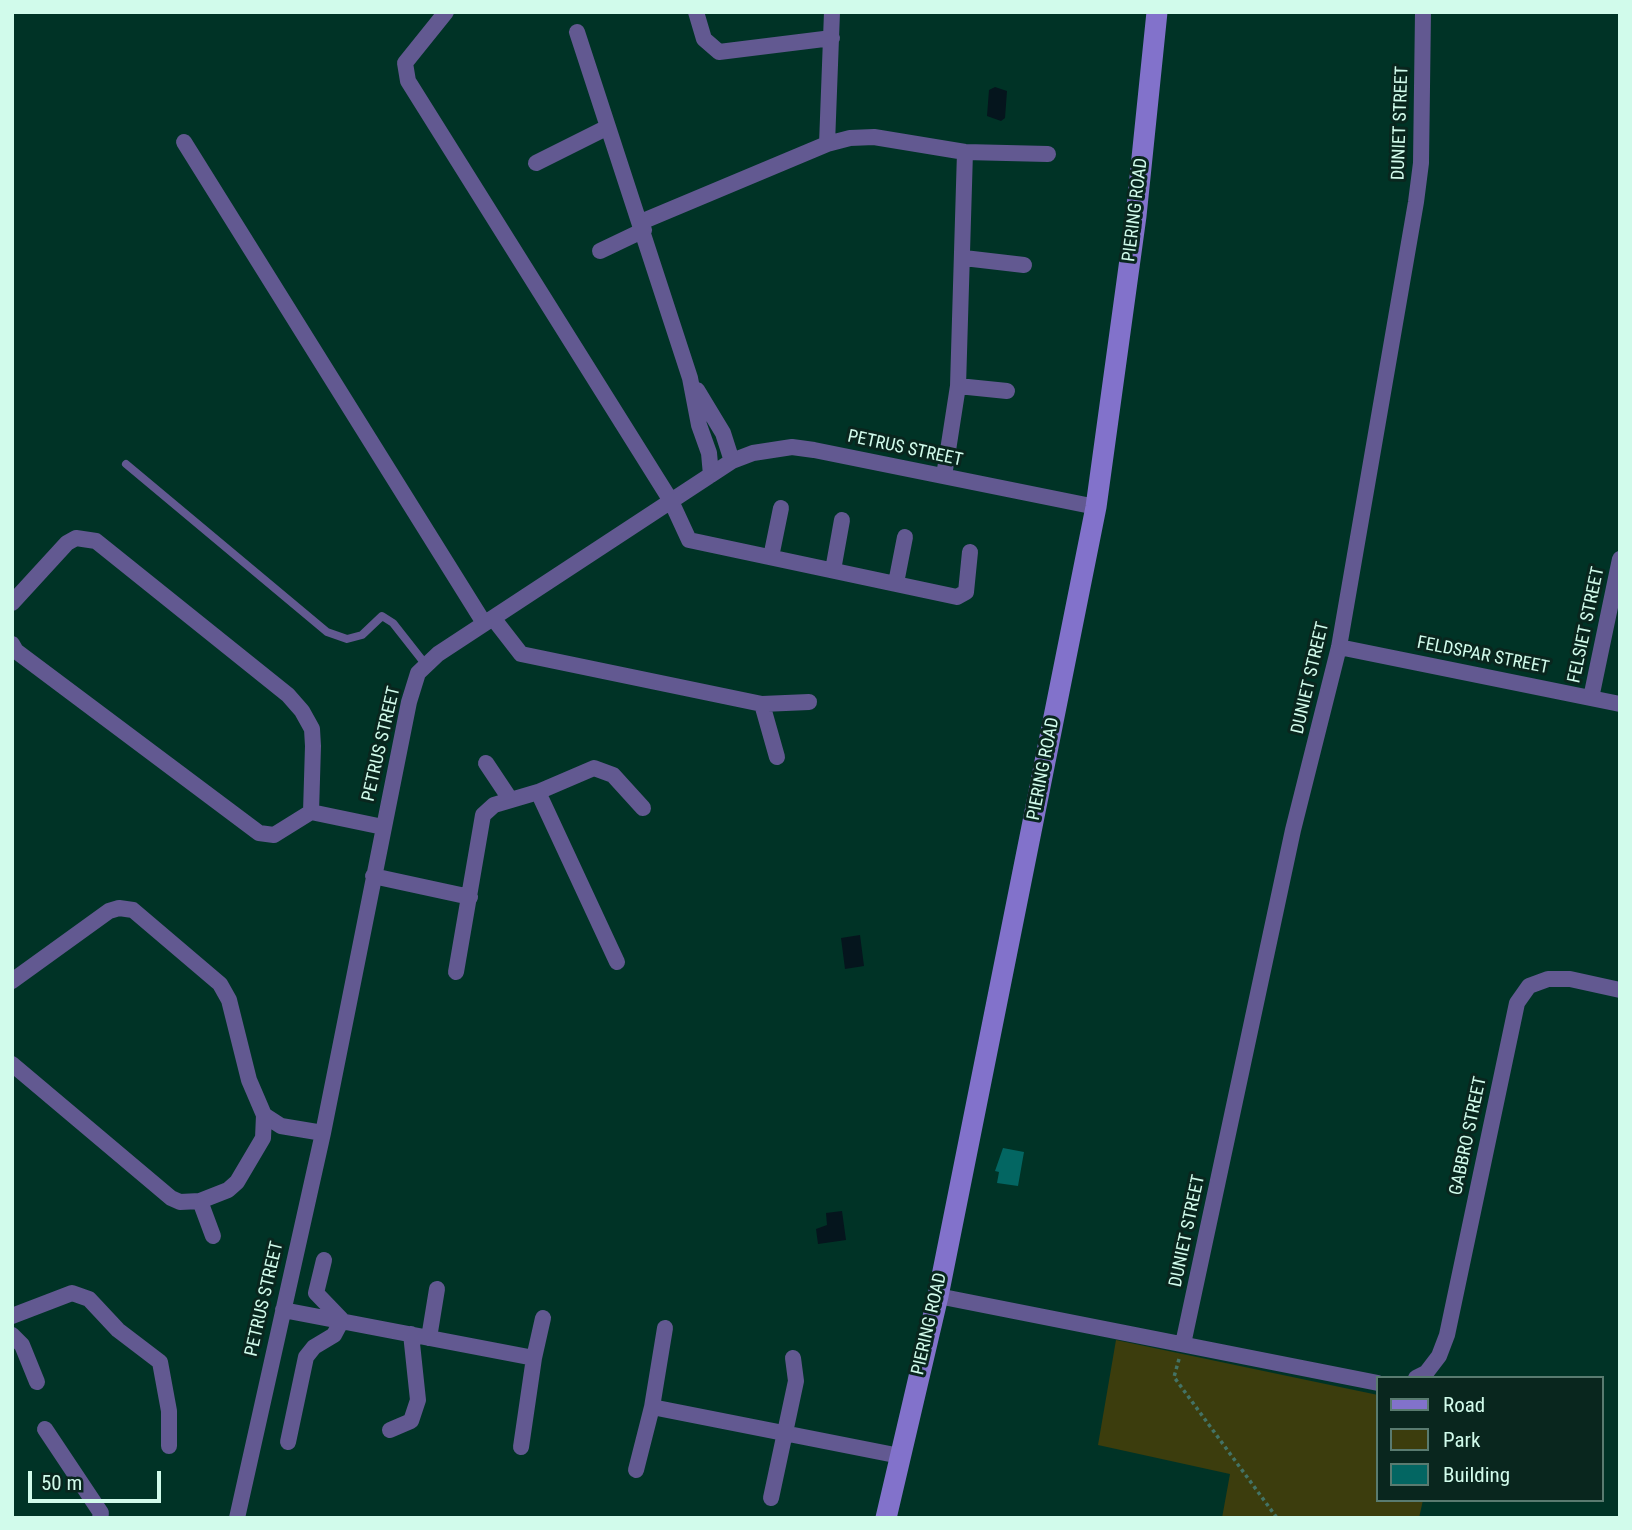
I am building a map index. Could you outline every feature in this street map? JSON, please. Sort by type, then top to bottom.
[{"type":"street","points":[[446,12],[405,62],[408,80],[671,501],[691,541],[962,596],[966,592],[970,552]]},
{"type":"street","points":[[696,12],[704,39],[719,52],[832,38]]},
{"type":"street","points":[[827,144],[832,12]]},
{"type":"street","name":"PIERING ROAD","points":[[886,1518],[938,1296],[1096,507],[1136,216],[1157,12]]},
{"type":"street","name":"DUNIET STREET","points":[[1183,1344],[1293,831],[1339,647],[1416,202],[1421,163],[1423,12]]},
{"type":"street","points":[[577,32],[690,379],[699,425],[709,453],[710,475]]},
{"type":"street","points":[[536,163],[608,127]]},
{"type":"street","points":[[600,251],[642,226],[827,144],[874,137],[965,152],[1048,154]]},
{"type":"street","points":[[184,142],[489,621],[520,654],[762,704],[809,702]]},
{"type":"street","points":[[944,476],[958,386],[964,258],[965,152]]},
{"type":"street","points":[[964,258],[1024,265]]},
{"type":"street","points":[[690,379],[723,433],[732,461]]},
{"type":"street","points":[[958,386],[1007,391]]},
{"type":"street","name":"PETRUS STREET","points":[[237,1518],[323,1133],[383,827],[409,702],[418,673],[438,654],[710,475],[732,461],[753,453],[792,447],[1096,507]]},
{"type":"street","points":[[771,558],[781,508]]},
{"type":"street","points":[[833,570],[842,520]]},
{"type":"street","points":[[897,583],[905,537]]},
{"type":"street","points":[[12,603],[67,543],[76,538],[96,541],[288,695],[302,711],[312,737],[311,812]]},
{"type":"street","name":"FELSIET STREET","points":[[1591,698],[1620,559]]},
{"type":"street","points":[[12,644],[16,651],[259,833],[274,835],[311,812],[383,827]]},
{"type":"street","name":"FELDSPAR STREET","points":[[1339,647],[1620,704]]},
{"type":"street","points":[[762,704],[777,757]]},
{"type":"street","points":[[486,762],[510,799]]},
{"type":"street","points":[[456,972],[484,815],[494,805],[538,792],[594,768],[613,775],[643,807]]},
{"type":"street","points":[[538,792],[617,962]]},
{"type":"street","points":[[373,876],[470,897]]},
{"type":"street","points":[[12,981],[109,911],[119,908],[138,912],[220,984],[229,1000],[249,1080],[264,1115],[263,1138],[237,1182],[228,1190],[189,1204],[171,1198],[12,1064]]},
{"type":"street","name":"GABBRO STREET","points":[[1420,1376],[1426,1373],[1439,1356],[1447,1335],[1517,1003],[1529,986],[1548,979],[1570,979],[1620,990]]},
{"type":"street","points":[[264,1115],[281,1126],[323,1133]]},
{"type":"street","points":[[200,1201],[213,1236]]},
{"type":"street","points":[[324,1260],[316,1293],[342,1320]]},
{"type":"street","points":[[429,1338],[437,1289]]},
{"type":"street","points":[[12,1316],[72,1293],[89,1299],[118,1330],[160,1362],[169,1411],[169,1446]]},
{"type":"street","points":[[938,1296],[1376,1383]]},
{"type":"street","points":[[283,1310],[534,1358]]},
{"type":"street","points":[[522,1447],[534,1358],[543,1318]]},
{"type":"street","points":[[288,1442],[306,1357],[314,1347],[334,1335],[342,1320]]},
{"type":"street","points":[[636,1470],[652,1407],[665,1328]]},
{"type":"street","points":[[390,1430],[411,1422],[418,1400],[411,1334]]},
{"type":"street","points":[[12,1335],[22,1345],[37,1382]]},
{"type":"street","points":[[771,1498],[796,1381],[793,1358]]},
{"type":"street","points":[[652,1407],[900,1456]]},
{"type":"street","points":[[45,1429],[101,1513],[100,1518]]},
{"type":"lane","points":[[126,464],[327,632],[347,639],[362,635],[382,616],[393,623],[426,665]]},
{"type":"path","points":[[1183,1344],[1174,1377],[1277,1518]]},
{"type":"green space","points":[[1116,1340],[1376,1395],[1376,1502],[1423,1502],[1419,1518],[1222,1518],[1230,1474],[1098,1445]]},
{"type":"shaded area","points":[[995,87],[1007,91],[1005,118],[1001,121],[987,116],[989,90]]},
{"type":"shaded area","points":[[860,935],[864,966],[845,969],[841,938]]},
{"type":"shaded area","points":[[842,1211],[846,1240],[818,1244],[816,1229],[827,1225],[826,1213]]},
{"type":"building","points":[[1003,1148],[1024,1152],[1018,1186],[997,1183],[999,1172],[995,1171]]}]
